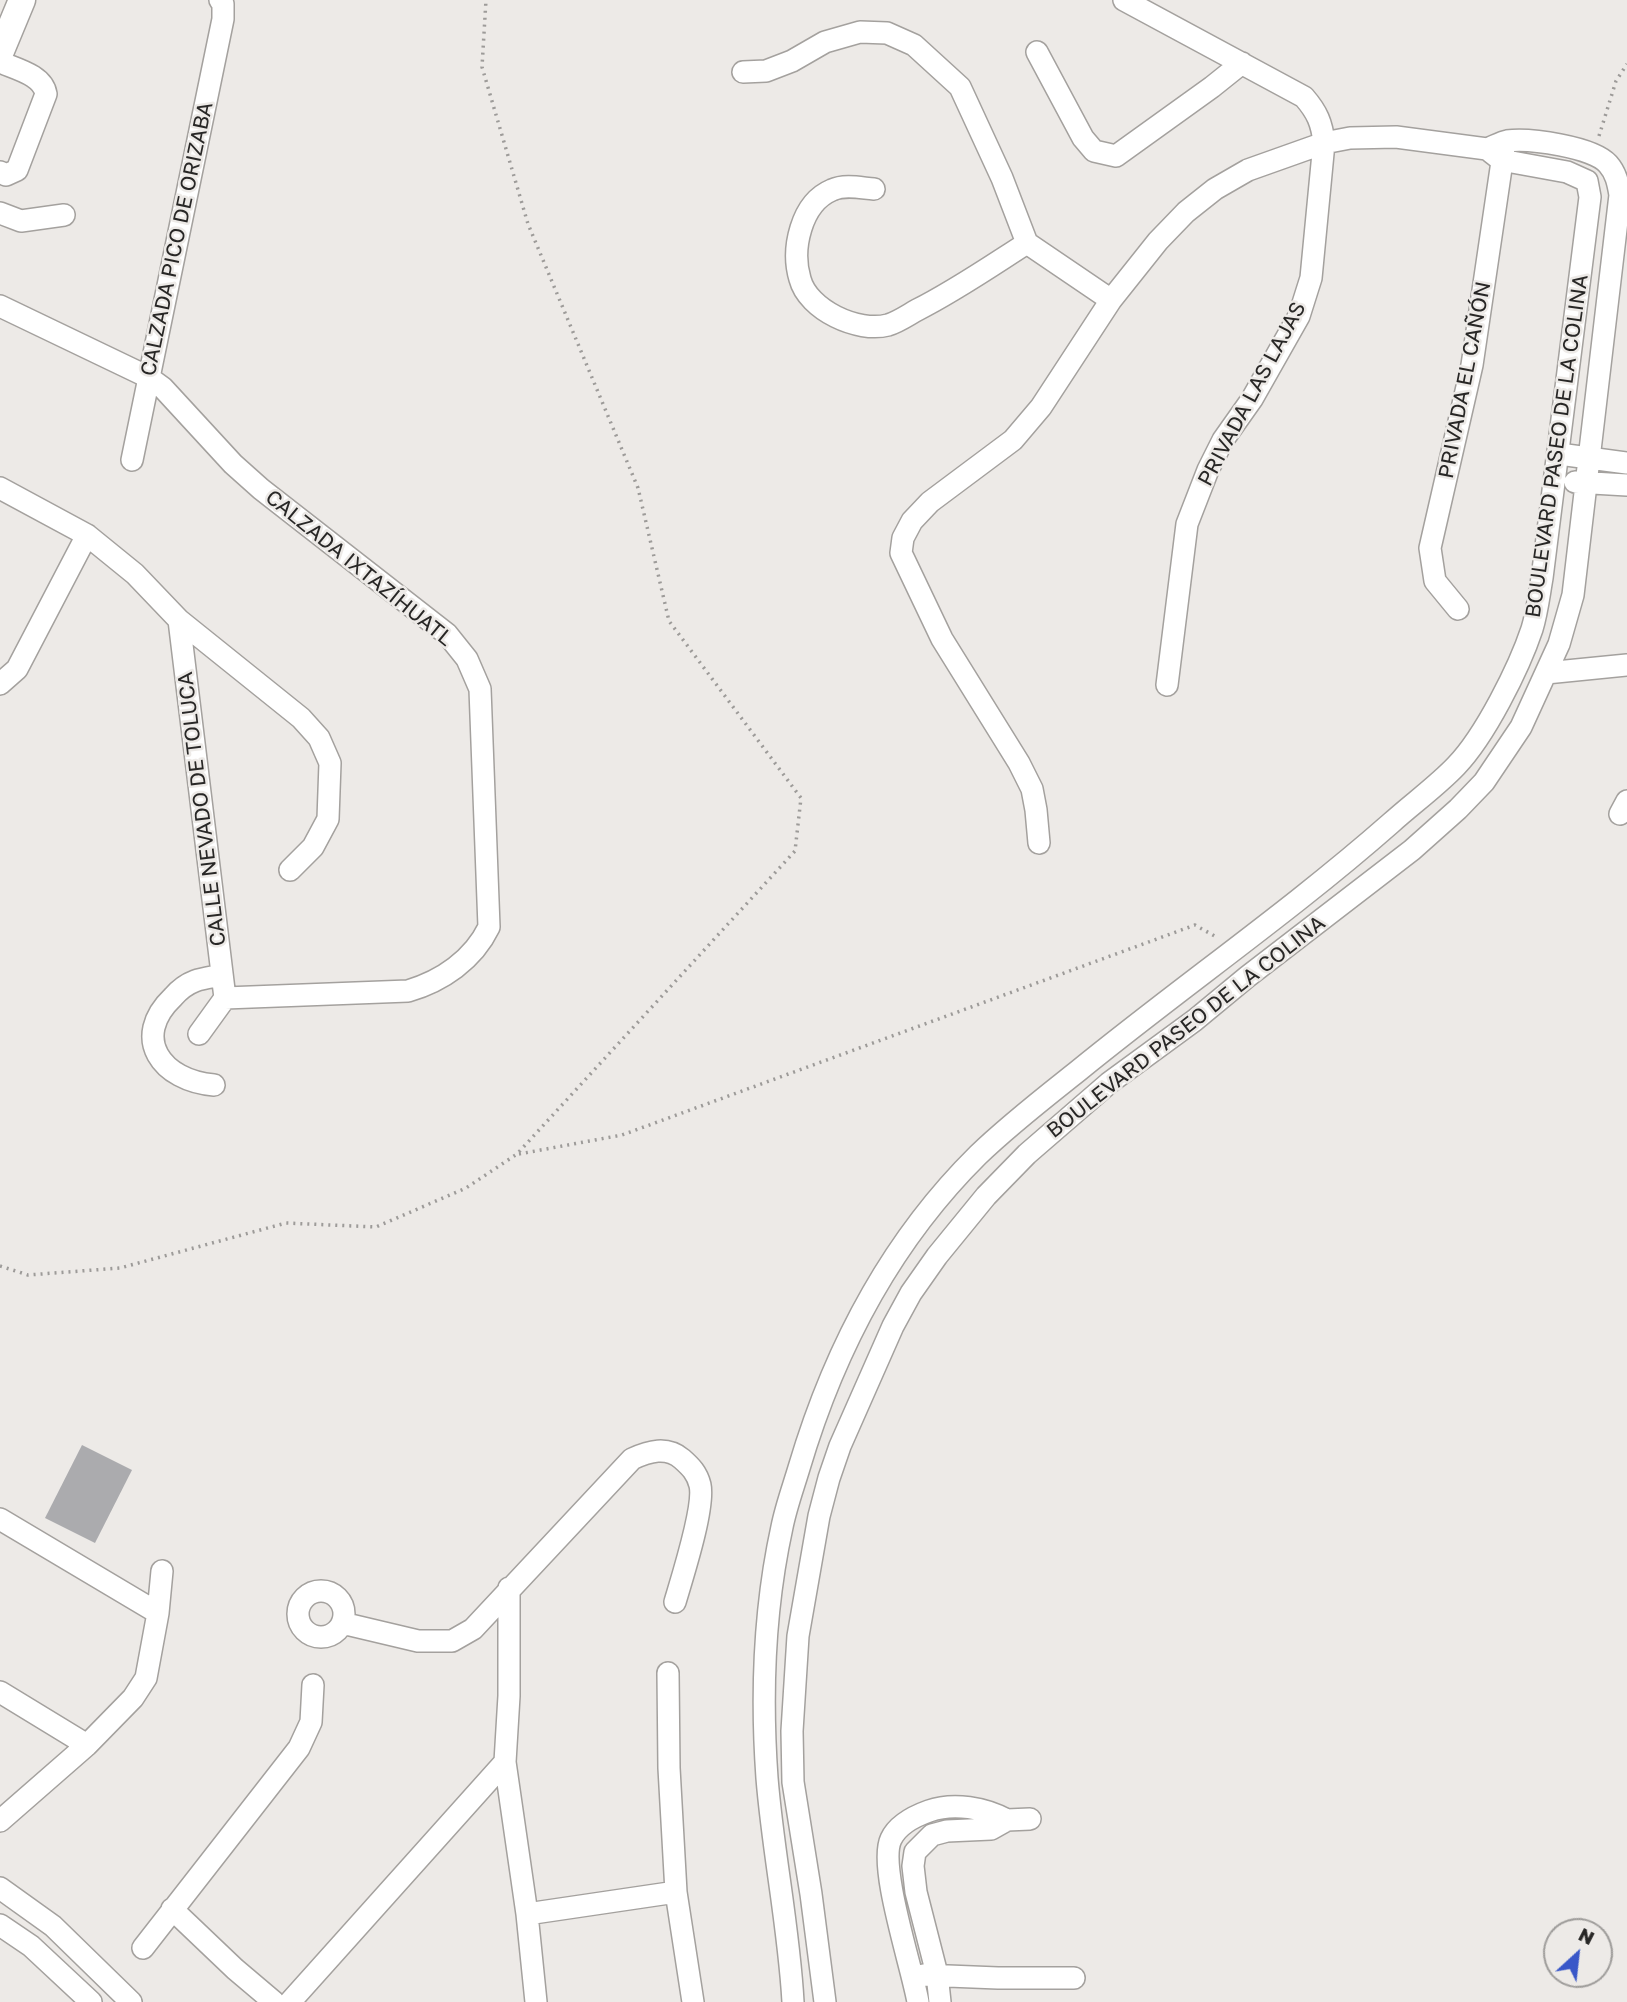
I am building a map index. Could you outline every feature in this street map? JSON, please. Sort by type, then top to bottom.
[{"type":"main road","points":[[0,53],[22,0]]},
{"type":"street","points":[[1124,0],[1304,97],[1315,109],[1321,122],[1324,143]]},
{"type":"street","name":"CALZADA PICO DE ORIZABA","points":[[132,460],[221,9]]},
{"type":"street","points":[[743,72],[766,71],[792,61],[825,41],[860,32],[887,33],[914,45],[960,88],[1002,178],[1027,243],[1111,300]]},
{"type":"street","points":[[1037,52],[1083,138],[1094,151],[1116,156],[1212,88],[1242,63]]},
{"type":"street","points":[[0,62],[40,80],[45,86],[46,94],[16,170],[6,175],[0,172]]},
{"type":"street","points":[[1039,843],[1032,789],[1019,763],[942,639],[901,553],[903,538],[912,521],[930,502],[1013,440],[1041,407],[1111,300],[1158,241],[1186,212],[1214,189],[1248,170],[1324,143],[1350,138],[1396,136],[1498,150],[1587,181],[1601,159],[1557,145],[1498,150]]},
{"type":"street","name":"PRIVADA LAS LAJAS","points":[[1167,685],[1187,524],[1223,440],[1252,399],[1299,316],[1311,278],[1324,143]]},
{"type":"street","name":"PRIVADA EL CAÑÓN","points":[[1458,610],[1435,581],[1430,548],[1472,365],[1498,150]]},
{"type":"street","name":"BOULEVARD PASEO DE LA COLINA","points":[[825,2002],[793,1782],[793,1707],[798,1636],[809,1569],[819,1516],[836,1457],[893,1326],[911,1293],[978,1205],[1035,1146],[1109,1083],[1195,1020],[1247,976],[1412,850],[1484,782],[1521,727],[1559,644],[1573,595],[1620,195],[1616,176],[1601,159]]},
{"type":"street","name":"BOULEVARD PASEO DE LA COLINA","points":[[793,2002],[790,1954],[767,1780],[762,1688],[782,1524],[812,1423],[849,1334],[876,1284],[904,1243],[936,1201],[977,1156],[1112,1043],[1373,839],[1458,764],[1492,715],[1532,628],[1547,545],[1590,197],[1587,181]]},
{"type":"street","points":[[874,189],[849,186],[831,190],[810,206],[800,233],[797,255],[800,281],[817,304],[851,324],[888,325],[932,302],[1027,243]]},
{"type":"street","points":[[0,213],[21,221],[64,215]]},
{"type":"street","name":"CALZADA IXTAZÍHUATL","points":[[0,306],[148,377],[163,388],[233,464],[261,489],[447,634],[467,659],[480,689],[489,927],[481,943],[467,959],[432,984],[408,991],[225,998]]},
{"type":"street","points":[[1559,454],[1627,463]]},
{"type":"street","points":[[1556,480],[1627,485]]},
{"type":"street","points":[[0,488],[87,535],[135,574],[179,620],[301,718],[319,738],[330,763],[328,819],[313,847],[290,870]]},
{"type":"street","points":[[0,684],[8,665],[87,535]]},
{"type":"street","name":"CALLE NEVADO DE TOLUCA","points":[[179,620],[225,998]]},
{"type":"street","points":[[1546,673],[1627,665]]},
{"type":"street","points":[[214,1085],[185,1079],[165,1065],[156,1052],[153,1030],[165,1004],[181,989],[194,981],[222,975]]},
{"type":"street","points":[[199,1034],[225,998]]},
{"type":"street","points":[[342,1623],[418,1641],[453,1641],[473,1629],[632,1459],[650,1450],[675,1453],[695,1470],[701,1487],[700,1507],[675,1602]]},
{"type":"street","points":[[0,1519],[158,1613]]},
{"type":"street","points":[[776,1560],[809,1569]]},
{"type":"street","points":[[0,1821],[87,1745],[133,1698],[146,1678],[158,1613],[162,1571]]},
{"type":"street","points":[[509,1588],[509,1696],[505,1762],[527,1914],[536,2002]]},
{"type":"street","points":[[668,1673],[669,1768],[676,1892],[693,2002]]},
{"type":"street","points":[[143,1948],[299,1748],[310,1722],[313,1685]]},
{"type":"street","points":[[0,1692],[87,1745]]},
{"type":"street","points":[[290,2002],[505,1762]]},
{"type":"street","points":[[918,2002],[914,1975],[889,1877],[887,1853],[891,1840],[896,1831],[912,1818],[934,1810],[958,1807],[990,1811],[1007,1820]]},
{"type":"street","points":[[940,2002],[937,1974],[916,1892],[913,1866],[915,1852],[932,1835],[947,1831],[991,1829],[1007,1820],[1030,1819]]},
{"type":"street","points":[[0,1888],[53,1926],[131,2002]]},
{"type":"street","points":[[527,1914],[676,1892]]},
{"type":"street","points":[[172,1909],[274,2002]]},
{"type":"street","points":[[0,1925],[31,1946],[91,2002]]},
{"type":"street","points":[[914,1975],[1074,1978]]},
{"type":"path","points":[[0,1266],[29,1275],[120,1268],[286,1223],[376,1227],[466,1188],[517,1154],[795,851],[801,798],[669,621],[638,488],[527,224],[482,67],[486,0]]},
{"type":"path","points":[[1601,159],[1612,91],[1627,64]]},
{"type":"path","points":[[517,1154],[622,1135],[1195,925],[1235,948]]},
{"type":"building","points":[[82,1445],[132,1470],[95,1543],[45,1518]]}]
